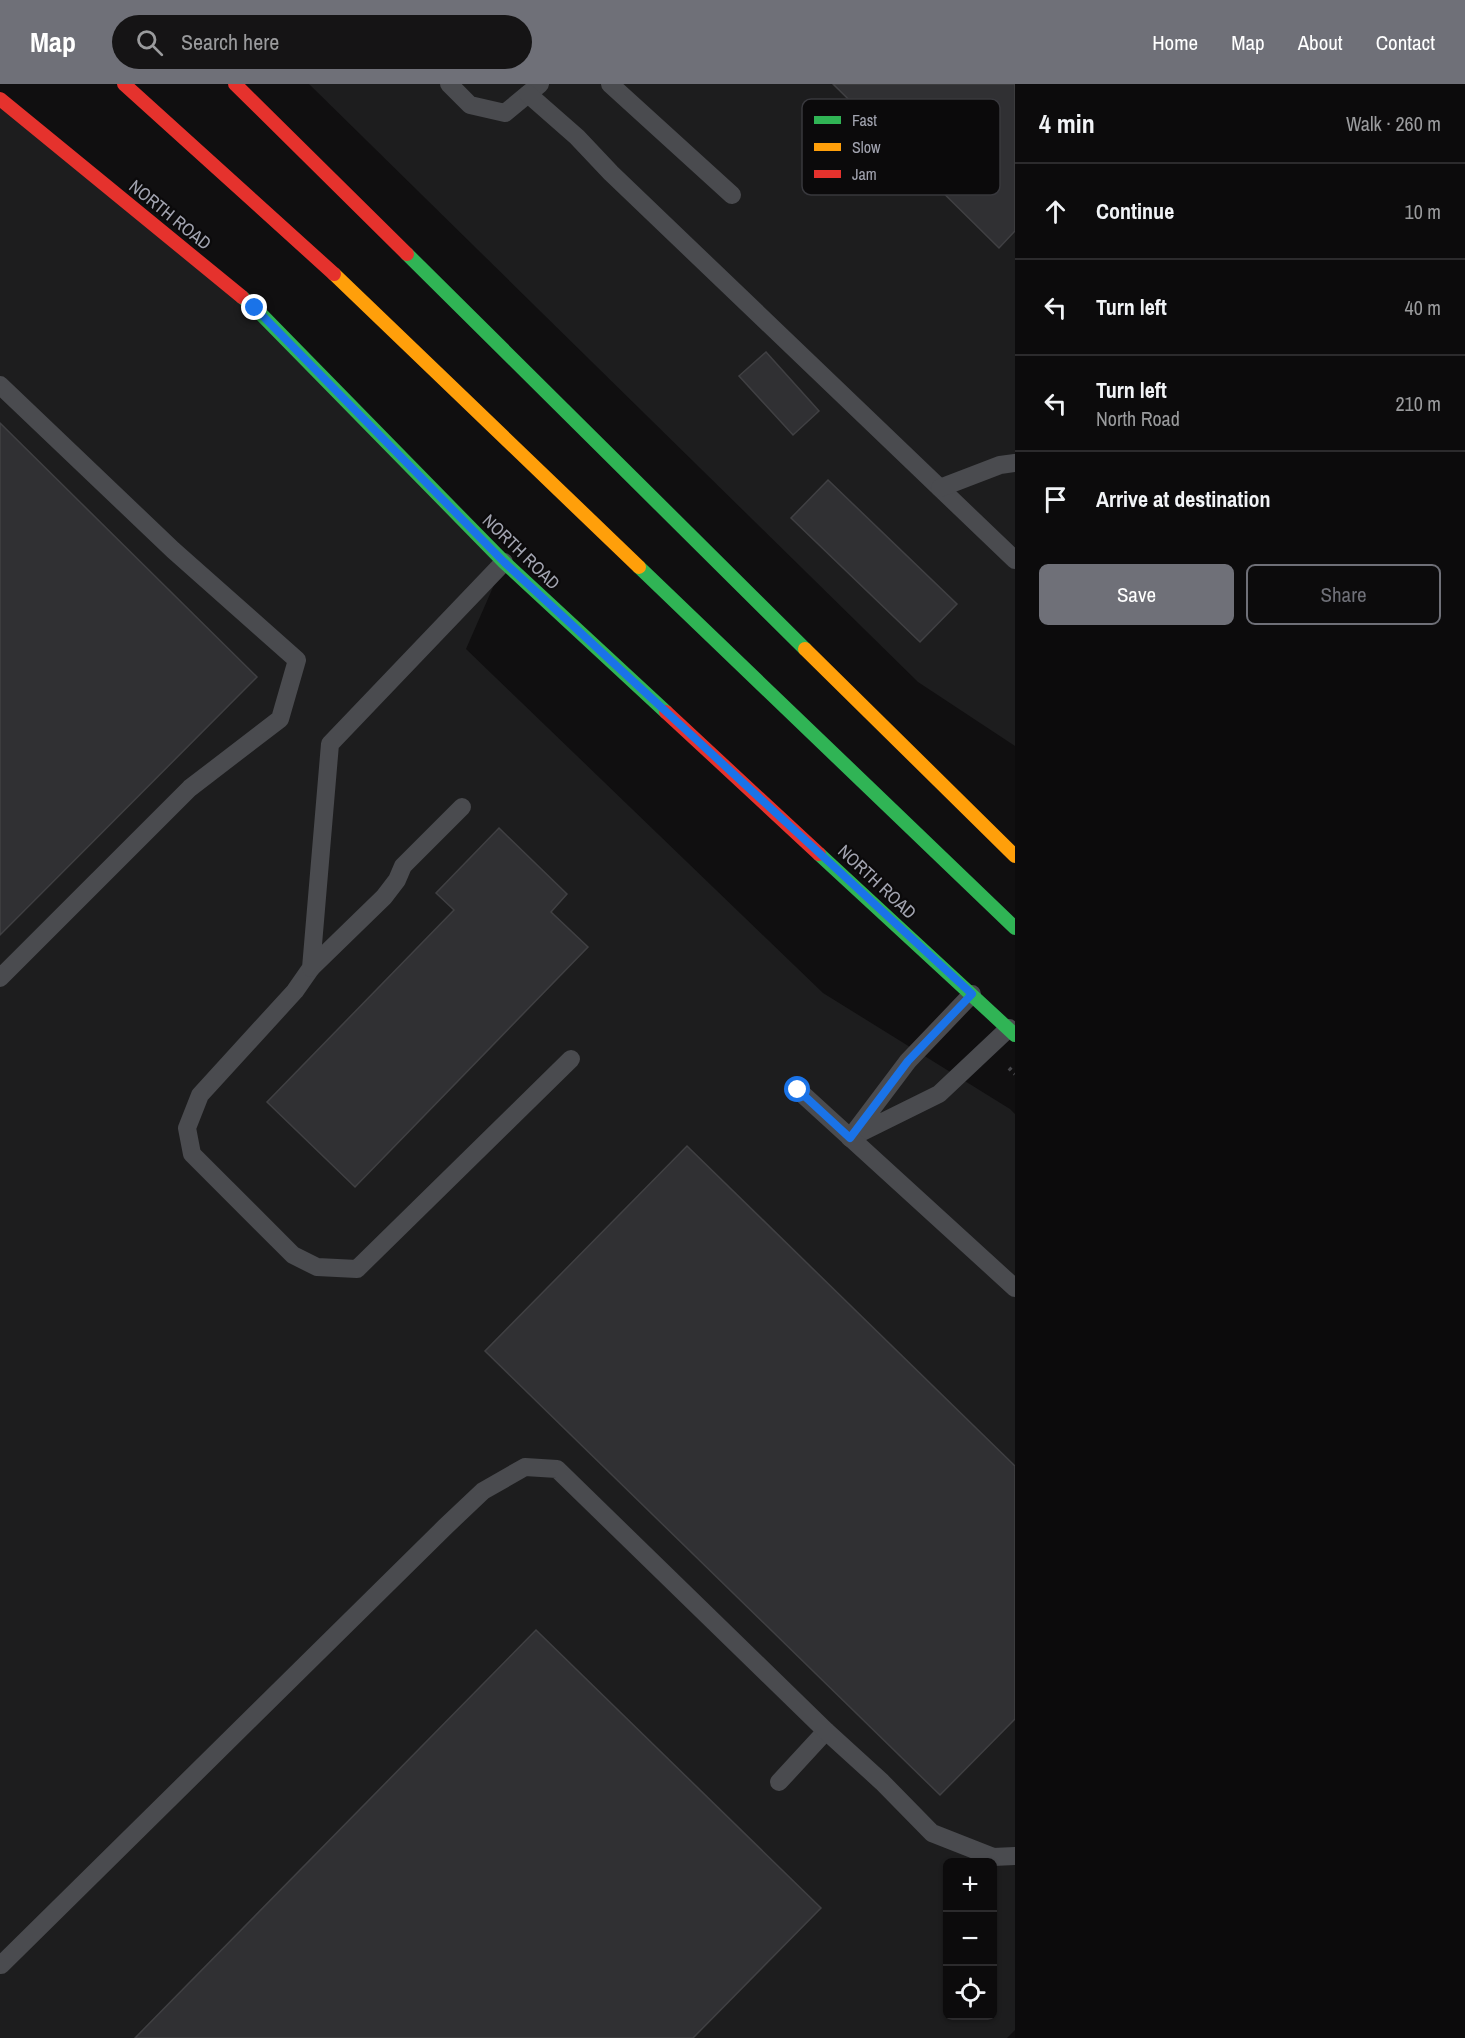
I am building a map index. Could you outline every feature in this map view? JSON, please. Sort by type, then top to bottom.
[{"type":"main road","points":[[124,84],[318,258],[1015,928]]},
{"type":"main road","points":[[235,84],[1015,856]]},
{"type":"main road","name":"NORTH ROAD","points":[[0,99],[255,308],[504,562],[1012,1032]]},
{"type":"main road","points":[[899,816],[984,917]]},
{"type":"lane","points":[[449,84],[470,105],[505,113],[534,89],[611,173],[1015,560]]},
{"type":"lane","points":[[610,84],[732,195]]},
{"type":"lane","points":[[0,385],[173,550],[297,660],[280,718],[190,789],[0,978]]},
{"type":"lane","points":[[940,488],[1000,465],[1015,463]]},
{"type":"lane","points":[[310,968],[330,744],[504,562]]},
{"type":"lane","points":[[462,807],[404,866],[384,897],[310,968],[294,991],[200,1095],[188,1128],[192,1154],[293,1255],[317,1267],[357,1269],[571,1059]]},
{"type":"lane","points":[[850,1138],[908,1061],[972,994]]},
{"type":"lane","points":[[850,1138],[939,1094],[1012,1032]]},
{"type":"lane","points":[[798,1090],[1015,1288]]},
{"type":"lane","points":[[2,1965],[445,1527],[483,1491],[525,1467],[558,1470],[932,1833],[993,1857],[1015,1856]]},
{"type":"lane","points":[[779,1782],[826,1731]]},
{"type":"shaded area","points":[[309,84],[1015,84],[1015,746],[918,682]]},
{"type":"shaded area","points":[[0,99],[255,308],[504,562],[466,649],[823,993],[1015,1114],[1015,2030],[1007,2038],[0,2038]]},
{"type":"building","points":[[833,84],[1015,84],[1015,231],[999,248],[945,195],[1000,195],[1000,99],[848,99]]},
{"type":"building","points":[[766,352],[819,411],[793,435],[739,376]]},
{"type":"building","points":[[0,423],[257,677],[0,935]]},
{"type":"building","points":[[828,480],[957,604],[920,642],[791,518]]},
{"type":"building","points":[[499,828],[567,894],[551,912],[588,947],[355,1187],[267,1102],[454,910],[436,893]]},
{"type":"building","points":[[687,1146],[1015,1466],[1015,1719],[940,1795],[485,1351]]},
{"type":"building","points":[[536,1630],[821,1908],[693,2038],[135,2038]]},
{"type":"traffic: fast","points":[[407,254],[805,649]]},
{"type":"traffic: fast","points":[[242,297],[504,562],[666,712]]},
{"type":"traffic: fast","points":[[639,567],[1015,928]]},
{"type":"traffic: fast","points":[[819,854],[1015,1035]]},
{"type":"traffic: slow","points":[[334,274],[639,567]]},
{"type":"traffic: slow","points":[[805,649],[1015,856]]},
{"type":"traffic: jam","points":[[124,84],[334,274]]},
{"type":"traffic: jam","points":[[235,84],[407,254]]},
{"type":"traffic: jam","points":[[0,99],[242,297]]},
{"type":"traffic: jam","points":[[666,712],[819,854]]},
{"type":"route","points":[[255,308],[504,562],[972,994],[908,1061],[850,1138],[798,1090]]}]
